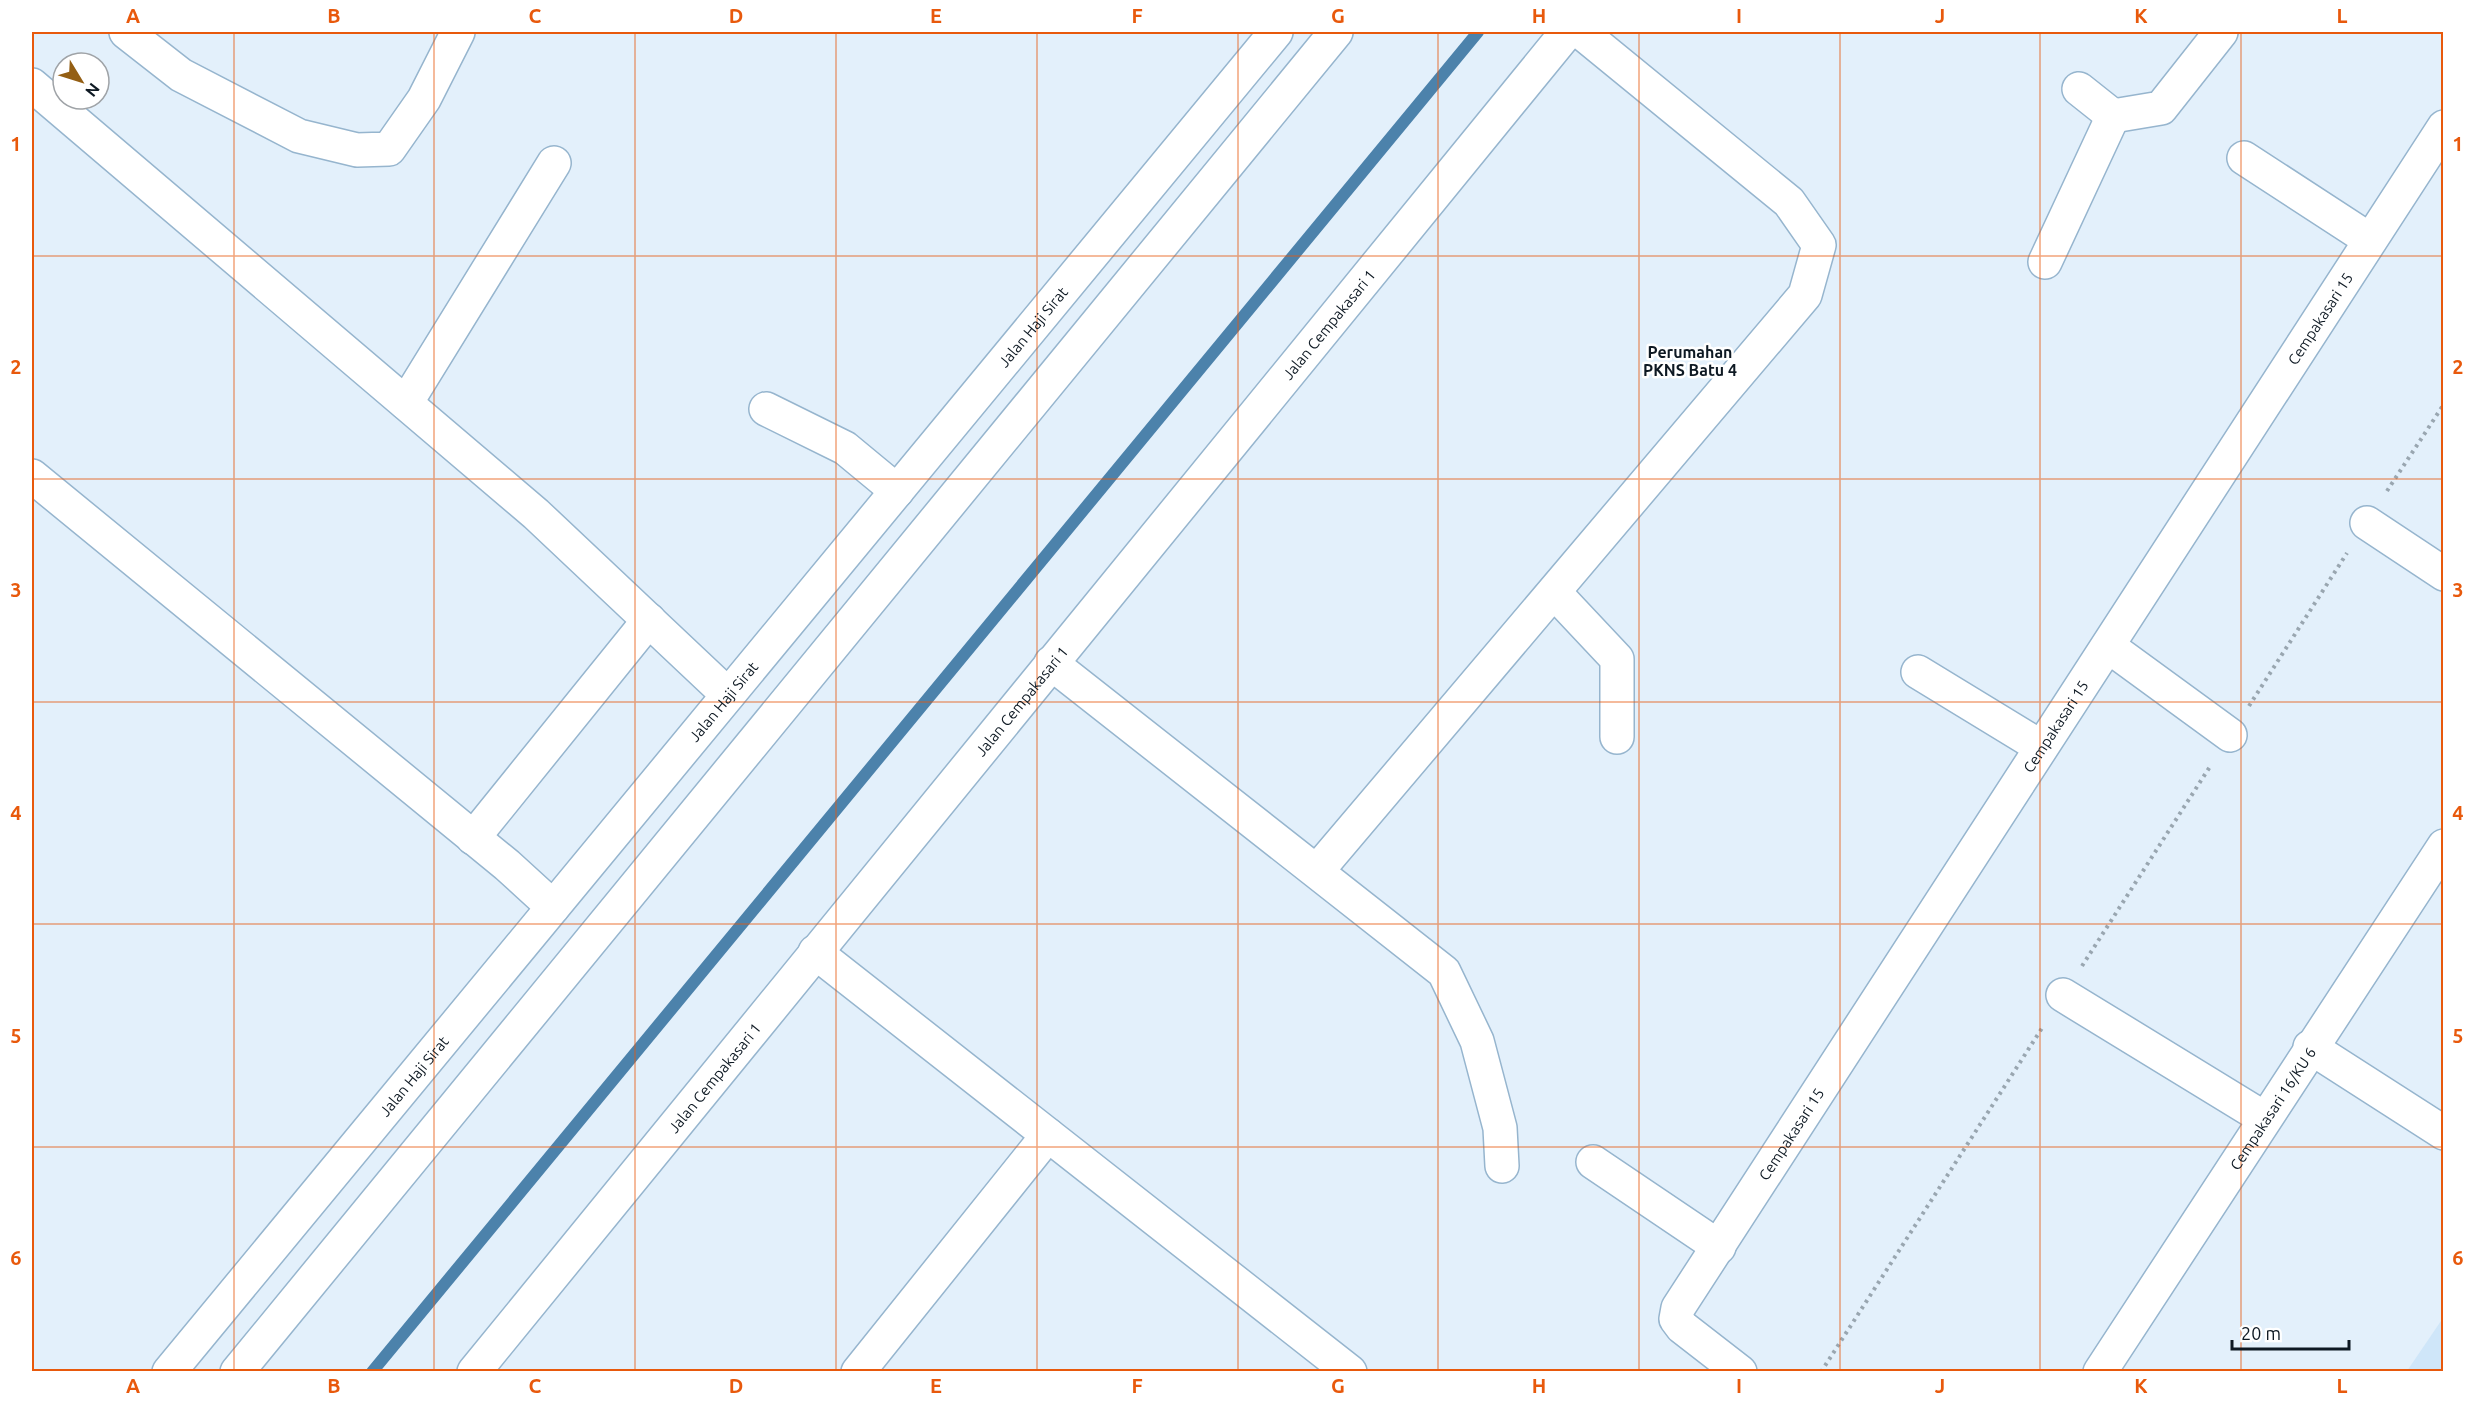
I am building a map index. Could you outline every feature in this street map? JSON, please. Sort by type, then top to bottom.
[{"type":"street","points":[[126,32],[181,75],[299,136],[357,150],[389,149],[424,99],[458,32]]},
{"type":"street","name":"Jalan Haji Sirat","points":[[169,1371],[1276,32]]},
{"type":"street","points":[[237,1371],[1336,32]]},
{"type":"street","name":"Jalan Cempakasari 1","points":[[474,1371],[1567,32]]},
{"type":"street","points":[[1317,871],[1805,295],[1818,245],[1789,202],[1581,32]]},
{"type":"street","points":[[2079,89],[2113,116],[2161,108],[2221,32]]},
{"type":"street","points":[[32,85],[536,514],[728,695]]},
{"type":"street","points":[[2045,262],[2113,116]]},
{"type":"street","name":"Cempakasari 15","points":[[1740,1371],[1682,1327],[1676,1319],[1678,1308],[2444,127]]},
{"type":"street","points":[[2244,158],[2370,240]]},
{"type":"street","points":[[406,403],[554,163]]},
{"type":"street","points":[[766,409],[846,448],[897,491]]},
{"type":"street","points":[[32,476],[507,865],[553,907]]},
{"type":"street","points":[[2367,523],[2444,574]]},
{"type":"street","points":[[1554,592],[1617,659],[1617,737]]},
{"type":"street","points":[[473,838],[649,620]]},
{"type":"street","points":[[2108,646],[2230,735]]},
{"type":"street","points":[[1051,663],[1444,972],[1477,1041],[1500,1128],[1502,1166]]},
{"type":"street","points":[[1918,672],[2041,747]]},
{"type":"street","name":"Cempakasari 16/KU 6","points":[[2100,1371],[2310,1047],[2444,846]]},
{"type":"street","points":[[815,952],[1350,1371]]},
{"type":"street","points":[[2063,995],[2264,1118]]},
{"type":"street","points":[[2310,1047],[2444,1133]]},
{"type":"street","points":[[858,1371],[1048,1135]]},
{"type":"street","points":[[1593,1162],[1719,1246]]},
{"type":"path","points":[[1821,1371],[2444,404]]},
{"type":"shaded area","points":[[2443,1318],[2443,1371],[2407,1371]]},
{"type":"waterway","points":[[372,1372],[1478,32]]},
{"type":"district","name":"Perumahan PKNS Batu 4","points":[[1690,361]]}]
